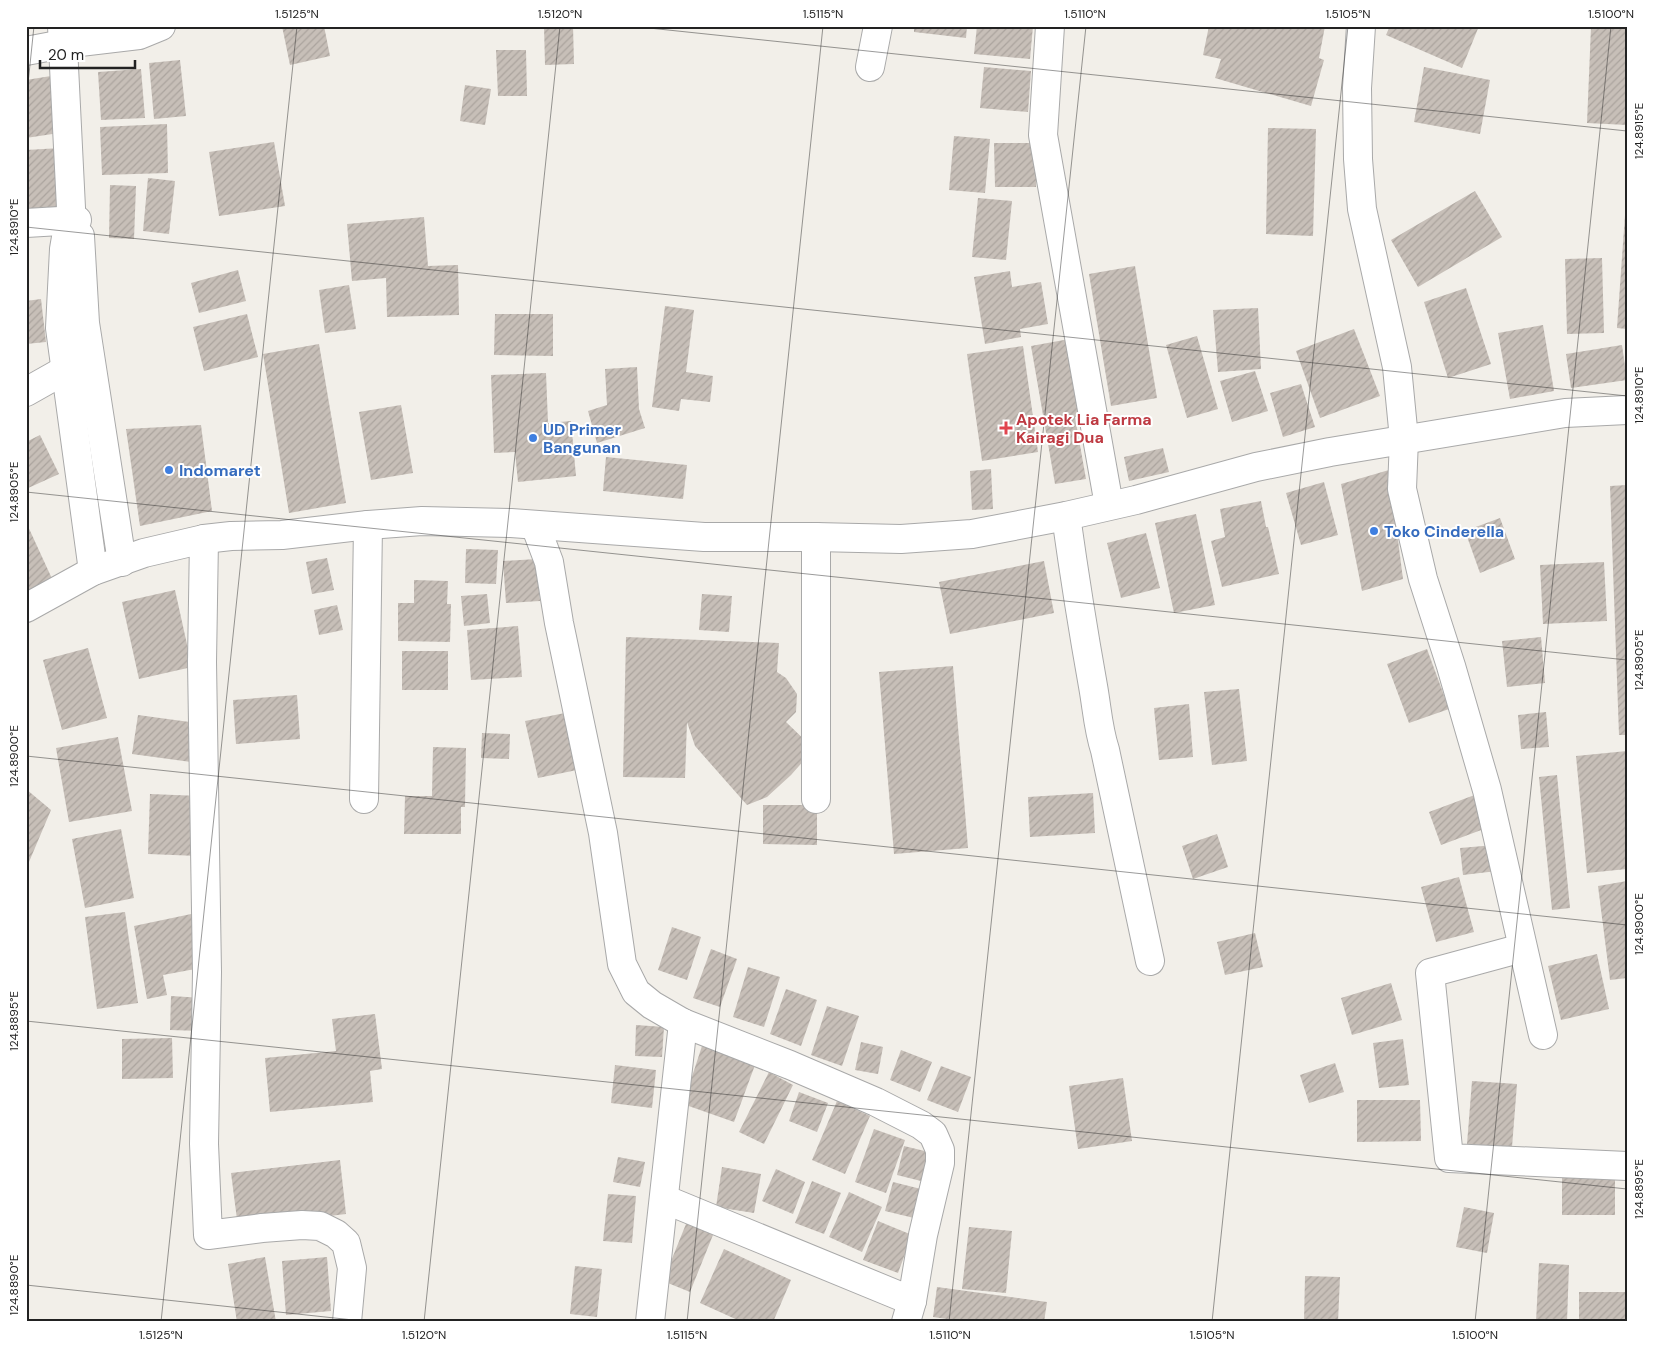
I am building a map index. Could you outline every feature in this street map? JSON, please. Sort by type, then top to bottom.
[{"type":"street","points":[[26,51],[63,35],[138,35],[161,26]]},
{"type":"street","points":[[870,67],[878,26]]},
{"type":"street","points":[[1050,26],[1043,135],[1109,505]]},
{"type":"street","points":[[1361,26],[1357,88],[1358,159],[1362,209],[1397,367],[1404,439],[1402,489],[1423,579],[1451,666],[1487,790],[1543,1035]]},
{"type":"street","points":[[63,35],[73,218],[64,249],[78,367],[93,571]]},
{"type":"street","points":[[26,223],[73,218]]},
{"type":"street","points":[[26,392],[78,367]]},
{"type":"street","points":[[78,367],[122,562]]},
{"type":"street","points":[[26,608],[93,571],[144,553],[204,539],[232,536],[282,535],[368,524],[422,521],[535,525],[704,537],[901,539],[972,534],[1136,500],[1256,467],[1330,452],[1565,413],[1627,410]]},
{"type":"street","points":[[1066,516],[1100,733],[1150,961]]},
{"type":"street","points":[[364,799],[368,524]]},
{"type":"street","points":[[535,525],[549,562],[559,624],[603,833],[622,964],[636,992],[652,1005],[683,1023],[790,1065],[876,1102],[921,1125],[933,1134],[940,1150],[940,1163],[923,1235],[909,1311],[664,1199]]},
{"type":"street","points":[[816,537],[816,799]]},
{"type":"street","points":[[204,539],[202,662],[207,972],[204,1144],[208,1235],[302,1225],[320,1226],[336,1234],[346,1243],[352,1268],[347,1322]]},
{"type":"street","points":[[1522,948],[1430,973],[1449,1158],[1627,1166]]},
{"type":"street","points":[[650,1322],[683,1023]]},
{"type":"building","points":[[282,26],[324,26],[330,56],[290,65]]},
{"type":"building","points":[[544,26],[573,26],[574,64],[545,65]]},
{"type":"building","points":[[914,26],[967,26],[966,38],[914,32]]},
{"type":"building","points":[[977,26],[1033,26],[1030,59],[974,54]]},
{"type":"building","points":[[1209,26],[1325,26],[1319,58],[1324,60],[1311,106],[1215,78],[1221,59],[1203,55]]},
{"type":"building","points":[[1390,26],[1479,26],[1462,68],[1386,35]]},
{"type":"building","points":[[1591,27],[1627,28],[1627,125],[1587,123]]},
{"type":"building","points":[[496,50],[526,50],[527,96],[498,96]]},
{"type":"building","points":[[180,60],[186,116],[154,119],[149,63]]},
{"type":"building","points":[[984,67],[1031,71],[1028,112],[980,108]]},
{"type":"building","points":[[1424,67],[1490,80],[1480,134],[1414,122]]},
{"type":"building","points":[[141,69],[145,118],[101,120],[98,72]]},
{"type":"building","points":[[51,76],[59,133],[26,138],[26,80]]},
{"type":"building","points":[[465,85],[491,89],[485,125],[460,121]]},
{"type":"building","points":[[167,124],[168,173],[102,175],[100,127]]},
{"type":"building","points":[[1268,128],[1316,129],[1313,236],[1266,234]]},
{"type":"building","points":[[954,136],[990,139],[985,193],[949,190]]},
{"type":"building","points":[[274,142],[285,206],[219,216],[209,152]]},
{"type":"building","points":[[994,143],[1036,143],[1036,187],[995,187]]},
{"type":"building","points":[[61,148],[65,212],[26,214],[26,150]]},
{"type":"building","points":[[148,178],[175,181],[169,234],[143,231]]},
{"type":"building","points":[[110,185],[136,186],[134,239],[109,238]]},
{"type":"building","points":[[1475,191],[1502,237],[1418,287],[1391,240]]},
{"type":"building","points":[[978,198],[1012,201],[1006,260],[972,257]]},
{"type":"building","points":[[1625,215],[1627,215],[1627,329],[1617,328]]},
{"type":"building","points":[[424,217],[428,266],[458,265],[459,315],[387,317],[386,278],[352,281],[347,224]]},
{"type":"building","points":[[1602,258],[1604,333],[1567,334],[1565,259]]},
{"type":"building","points":[[1135,266],[1157,398],[1111,406],[1089,274]]},
{"type":"building","points":[[238,270],[246,301],[199,313],[191,283]]},
{"type":"building","points":[[1010,271],[1012,287],[1041,282],[1048,324],[1020,329],[1021,337],[985,344],[974,277]]},
{"type":"building","points":[[349,285],[356,329],[325,333],[319,290]]},
{"type":"building","points":[[1466,288],[1491,364],[1448,378],[1424,302]]},
{"type":"building","points":[[41,299],[46,342],[26,344],[26,301]]},
{"type":"building","points":[[665,306],[694,310],[686,372],[713,376],[710,402],[681,399],[679,411],[652,407]]},
{"type":"building","points":[[1258,308],[1261,369],[1218,372],[1213,310]]},
{"type":"building","points":[[247,314],[258,357],[204,371],[193,327]]},
{"type":"building","points":[[495,314],[553,314],[553,356],[494,355]]},
{"type":"building","points":[[1543,325],[1554,391],[1510,399],[1498,333]]},
{"type":"building","points":[[1354,329],[1380,396],[1320,418],[1296,351]]},
{"type":"building","points":[[1197,336],[1218,409],[1187,418],[1166,345]]},
{"type":"building","points":[[1075,338],[1088,415],[1075,417],[1086,479],[1055,484],[1031,346]]},
{"type":"building","points":[[319,344],[346,503],[289,513],[263,354]]},
{"type":"building","points":[[1622,345],[1627,380],[1571,388],[1566,354]]},
{"type":"building","points":[[1023,346],[1038,452],[982,461],[967,354]]},
{"type":"building","points":[[637,367],[639,409],[645,428],[597,443],[588,411],[607,405],[605,369]]},
{"type":"building","points":[[1255,371],[1268,411],[1232,422],[1220,381]]},
{"type":"building","name":"UD Primer Bangunan","points":[[546,373],[548,423],[571,421],[576,476],[518,482],[515,452],[494,453],[491,375]]},
{"type":"building","points":[[1301,384],[1315,427],[1283,437],[1270,393]]},
{"type":"building","points":[[401,405],[413,473],[371,480],[359,412]]},
{"type":"building","name":"Indomaret","points":[[201,425],[212,511],[140,526],[126,429]]},
{"type":"building","points":[[40,435],[59,474],[26,489],[26,442]]},
{"type":"building","points":[[1163,448],[1169,472],[1129,481],[1124,457]]},
{"type":"building","points":[[606,457],[687,465],[683,499],[603,491]]},
{"type":"building","points":[[991,469],[993,509],[972,510],[970,471]]},
{"type":"building","name":"Toko Cinderella","points":[[1389,470],[1403,579],[1362,591],[1341,484]]},
{"type":"building","points":[[1324,482],[1338,535],[1301,545],[1286,493]]},
{"type":"building","points":[[1627,485],[1627,735],[1619,735],[1610,486]]},
{"type":"building","points":[[1261,501],[1279,574],[1222,587],[1211,541],[1225,537],[1220,509]]},
{"type":"building","points":[[1196,514],[1215,605],[1174,613],[1155,523]]},
{"type":"building","points":[[1500,518],[1515,559],[1480,573],[1465,531]]},
{"type":"building","points":[[26,522],[54,583],[26,596]]},
{"type":"building","points":[[1146,533],[1160,588],[1121,598],[1107,543]]},
{"type":"building","points":[[466,549],[498,550],[496,584],[465,583]]},
{"type":"building","points":[[327,558],[334,590],[312,594],[306,562]]},
{"type":"building","points":[[537,559],[540,601],[506,603],[503,561]]},
{"type":"building","points":[[1044,561],[1054,613],[950,634],[939,582]]},
{"type":"building","points":[[1604,562],[1607,621],[1543,624],[1540,565]]},
{"type":"building","points":[[414,580],[448,581],[447,604],[451,604],[450,642],[398,641],[398,603],[414,603]]},
{"type":"building","points":[[175,590],[192,667],[139,679],[122,602]]},
{"type":"building","points":[[487,594],[490,623],[464,626],[461,596]]},
{"type":"building","points":[[702,594],[732,596],[729,632],[699,630]]},
{"type":"building","points":[[337,605],[343,630],[319,635],[314,610]]},
{"type":"building","points":[[518,626],[522,677],[471,680],[467,630]]},
{"type":"building","points":[[626,637],[779,643],[777,672],[786,678],[797,694],[796,712],[786,722],[814,749],[791,775],[767,797],[747,805],[695,746],[687,722],[685,778],[623,777]]},
{"type":"building","points":[[1541,637],[1545,683],[1507,687],[1502,641]]},
{"type":"building","points":[[88,648],[107,718],[62,730],[43,660]]},
{"type":"building","points":[[1427,649],[1449,709],[1409,723],[1387,664]]},
{"type":"building","points":[[402,651],[448,651],[448,690],[402,690]]},
{"type":"building","points":[[953,666],[968,848],[894,854],[879,672]]},
{"type":"building","points":[[1239,689],[1247,761],[1212,765],[1204,692]]},
{"type":"building","points":[[297,695],[300,739],[236,744],[233,700]]},
{"type":"building","points":[[1189,704],[1193,757],[1159,760],[1154,708]]},
{"type":"building","points":[[1546,712],[1549,747],[1521,749],[1518,715]]},
{"type":"building","points":[[565,713],[577,770],[538,778],[525,721]]},
{"type":"building","points":[[138,715],[197,723],[191,762],[132,754]]},
{"type":"building","points":[[482,733],[510,734],[509,759],[481,758]]},
{"type":"building","points":[[118,737],[132,811],[69,822],[56,748]]},
{"type":"building","points":[[433,747],[466,748],[465,807],[461,807],[461,834],[404,834],[405,796],[432,796]]},
{"type":"building","points":[[1627,751],[1627,869],[1587,873],[1576,756]]},
{"type":"building","points":[[1557,775],[1570,908],[1552,910],[1539,777]]},
{"type":"building","points":[[26,789],[51,810],[26,869]]},
{"type":"building","points":[[1093,793],[1095,833],[1030,837],[1028,797]]},
{"type":"building","points":[[1480,793],[1492,826],[1441,845],[1429,812]]},
{"type":"building","points":[[150,794],[200,796],[198,856],[148,854]]},
{"type":"building","points":[[763,805],[817,805],[817,845],[763,844]]},
{"type":"building","points":[[121,829],[134,898],[85,908],[72,839]]},
{"type":"building","points":[[1217,834],[1228,867],[1193,879],[1182,846]]},
{"type":"building","points":[[1495,845],[1497,871],[1463,875],[1460,848]]},
{"type":"building","points":[[1459,877],[1474,932],[1436,942],[1421,887]]},
{"type":"building","points":[[1627,881],[1627,978],[1610,980],[1598,886]]},
{"type":"building","points":[[125,912],[138,1003],[97,1009],[85,917]]},
{"type":"building","points":[[196,913],[206,967],[163,975],[167,995],[147,999],[134,926]]},
{"type":"building","points":[[672,927],[701,937],[687,980],[658,970]]},
{"type":"building","points":[[1255,933],[1263,967],[1225,975],[1217,942]]},
{"type":"building","points":[[711,949],[737,959],[720,1007],[693,998]]},
{"type":"building","points":[[1597,954],[1609,1009],[1561,1020],[1548,966]]},
{"type":"building","points":[[748,967],[780,977],[764,1027],[733,1017]]},
{"type":"building","points":[[1391,983],[1402,1020],[1352,1035],[1341,998]]},
{"type":"building","points":[[786,989],[817,1000],[801,1046],[770,1034]]},
{"type":"building","points":[[171,996],[203,998],[201,1031],[170,1030]]},
{"type":"building","points":[[827,1006],[859,1016],[842,1066],[811,1055]]},
{"type":"building","points":[[375,1014],[382,1069],[370,1071],[373,1102],[270,1112],[265,1058],[336,1051],[332,1019]]},
{"type":"building","points":[[636,1025],[664,1027],[662,1057],[635,1056]]},
{"type":"building","points":[[172,1038],[173,1078],[122,1079],[122,1039]]},
{"type":"building","points":[[1403,1039],[1409,1085],[1379,1088],[1373,1043]]},
{"type":"building","points":[[861,1042],[883,1047],[878,1074],[855,1070]]},
{"type":"building","points":[[702,1046],[755,1065],[734,1122],[683,1104]]},
{"type":"building","points":[[901,1050],[932,1062],[920,1092],[890,1080]]},
{"type":"building","points":[[1335,1063],[1344,1092],[1309,1103],[1300,1075]]},
{"type":"building","points":[[615,1065],[656,1070],[652,1108],[611,1103]]},
{"type":"building","points":[[941,1066],[971,1077],[958,1112],[927,1100]]},
{"type":"building","points":[[769,1072],[793,1085],[764,1144],[739,1132]]},
{"type":"building","points":[[1123,1078],[1132,1141],[1078,1149],[1069,1086]]},
{"type":"building","points":[[1472,1081],[1517,1084],[1512,1147],[1467,1144]]},
{"type":"building","points":[[799,1092],[828,1103],[817,1132],[789,1121]]},
{"type":"building","points":[[1357,1100],[1420,1100],[1421,1141],[1357,1142]]},
{"type":"building","points":[[837,1101],[870,1116],[845,1174],[812,1160]]},
{"type":"building","points":[[874,1129],[905,1140],[886,1193],[855,1182]]},
{"type":"building","points":[[904,1146],[937,1154],[929,1183],[897,1175]]},
{"type":"building","points":[[618,1157],[645,1162],[640,1187],[613,1182]]},
{"type":"building","points":[[340,1160],[346,1214],[238,1227],[231,1173]]},
{"type":"building","points":[[722,1167],[761,1174],[754,1213],[716,1207]]},
{"type":"building","points":[[776,1169],[805,1182],[793,1214],[762,1201]]},
{"type":"building","points":[[1562,1170],[1615,1170],[1615,1215],[1562,1215]]},
{"type":"building","points":[[812,1181],[841,1193],[824,1234],[795,1223]]},
{"type":"building","points":[[893,1182],[921,1189],[914,1218],[885,1211]]},
{"type":"building","points":[[849,1192],[882,1207],[862,1252],[829,1237]]},
{"type":"building","points":[[608,1194],[636,1196],[632,1243],[603,1241]]},
{"type":"building","points":[[1464,1207],[1494,1213],[1487,1253],[1456,1247]]},
{"type":"building","points":[[688,1219],[715,1230],[690,1292],[663,1281]]},
{"type":"building","points":[[878,1221],[912,1235],[898,1273],[863,1260]]},
{"type":"building","points":[[969,1227],[1012,1231],[1006,1293],[962,1289]]},
{"type":"building","points":[[724,1249],[791,1280],[773,1322],[742,1322],[700,1303]]},
{"type":"building","points":[[265,1257],[276,1322],[237,1322],[228,1264]]},
{"type":"building","points":[[327,1257],[331,1311],[286,1315],[282,1261]]},
{"type":"building","points":[[1539,1263],[1569,1265],[1567,1322],[1536,1322]]},
{"type":"building","points":[[575,1266],[602,1269],[597,1317],[570,1314]]},
{"type":"building","points":[[1305,1276],[1340,1277],[1338,1322],[1304,1322]]},
{"type":"building","points":[[937,1287],[1047,1302],[1044,1322],[968,1322],[933,1317]]},
{"type":"building","points":[[1579,1292],[1627,1292],[1627,1322],[1579,1322]]},
{"type":"place","name":"Apotek Lia Farma Kairagi Dua","points":[[1006,428]]},
{"type":"place","name":"UD Primer Bangunan","points":[[533,438]]},
{"type":"place","name":"Indomaret","points":[[169,470]]},
{"type":"place","name":"Toko Cinderella","points":[[1374,531]]}]
